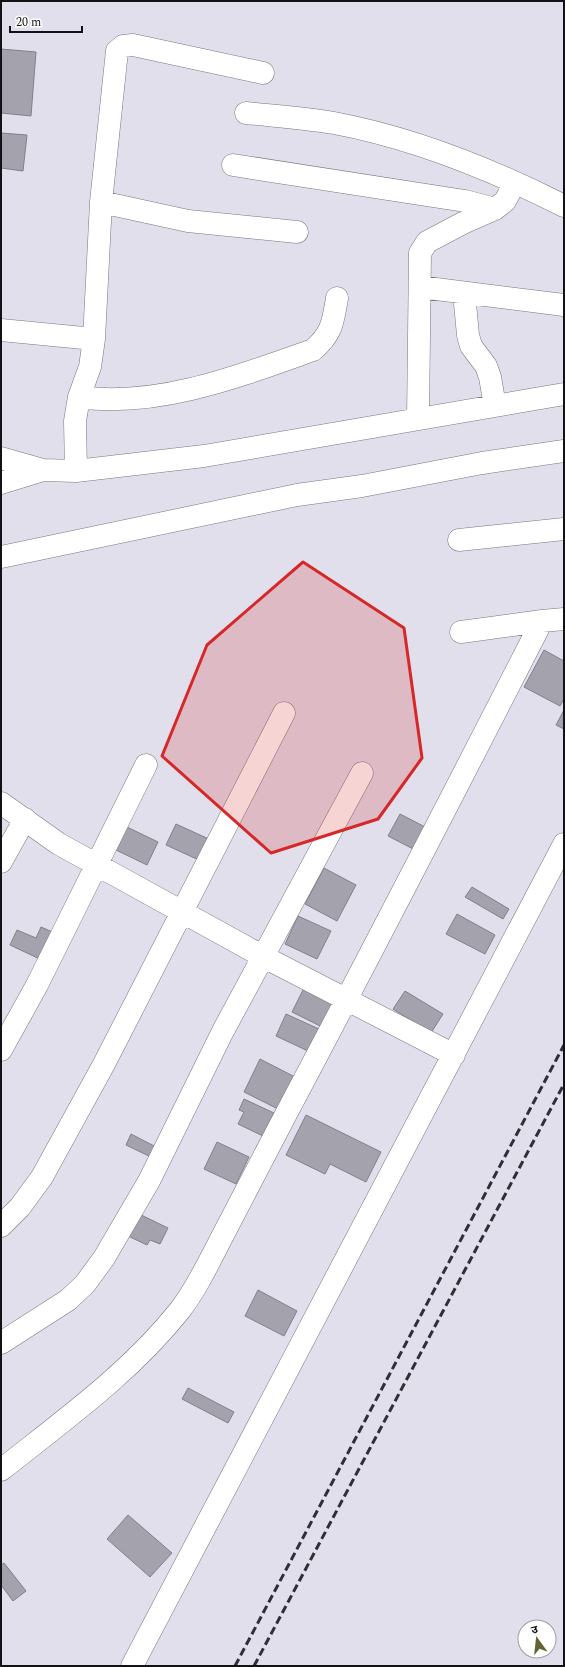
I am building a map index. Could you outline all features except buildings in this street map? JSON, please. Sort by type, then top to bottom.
[{"type":"street","points":[[76,471],[75,421],[79,397],[90,366],[94,339],[101,202],[117,51],[123,46],[133,45],[263,73]]},
{"type":"street","points":[[246,112],[333,123],[390,136],[456,158],[564,206]]},
{"type":"street","points":[[232,165],[465,201],[495,209]]},
{"type":"street","points":[[418,419],[420,253],[427,242],[463,223],[495,209],[506,201],[515,183]]},
{"type":"street","points":[[101,202],[188,221],[297,232]]},
{"type":"street","points":[[420,287],[564,305]]},
{"type":"street","points":[[464,293],[468,335],[471,346],[486,366],[490,377],[495,406]]},
{"type":"street","points":[[79,397],[100,400],[143,398],[200,387],[313,350],[324,341],[332,325],[337,298]]},
{"type":"street","points":[[1,330],[94,339]]},
{"type":"street","points":[[1,458],[44,470],[76,471],[204,456],[564,394]]},
{"type":"street","points":[[1,556],[297,495],[362,486],[482,463],[564,451]]},
{"type":"street","points":[[1,483],[44,470]]},
{"type":"street","points":[[459,540],[564,529]]},
{"type":"street","points":[[461,632],[542,621],[564,620]]},
{"type":"street","points":[[1,1470],[87,1402],[127,1368],[157,1338],[182,1307],[208,1264],[283,1119],[348,1000],[542,621]]},
{"type":"street","points":[[1,1226],[20,1207],[42,1177],[104,1064],[284,713]]},
{"type":"street","points":[[1,1050],[37,985],[146,765]]},
{"type":"street","points":[[1,1343],[68,1300],[85,1284],[104,1258],[149,1181],[223,1031],[362,773]]},
{"type":"street","points":[[1,803],[59,844],[264,957],[454,1055]]},
{"type":"street","points":[[1,862],[24,819]]},
{"type":"street","points":[[132,1666],[564,844]]},
{"type":"highlighted area","points":[[303,562],[404,628],[422,758],[378,819],[271,853],[162,756],[207,645]]},
{"type":"railway","points":[[235,1666],[564,1045]]},
{"type":"railway","points":[[254,1666],[564,1084]]}]
